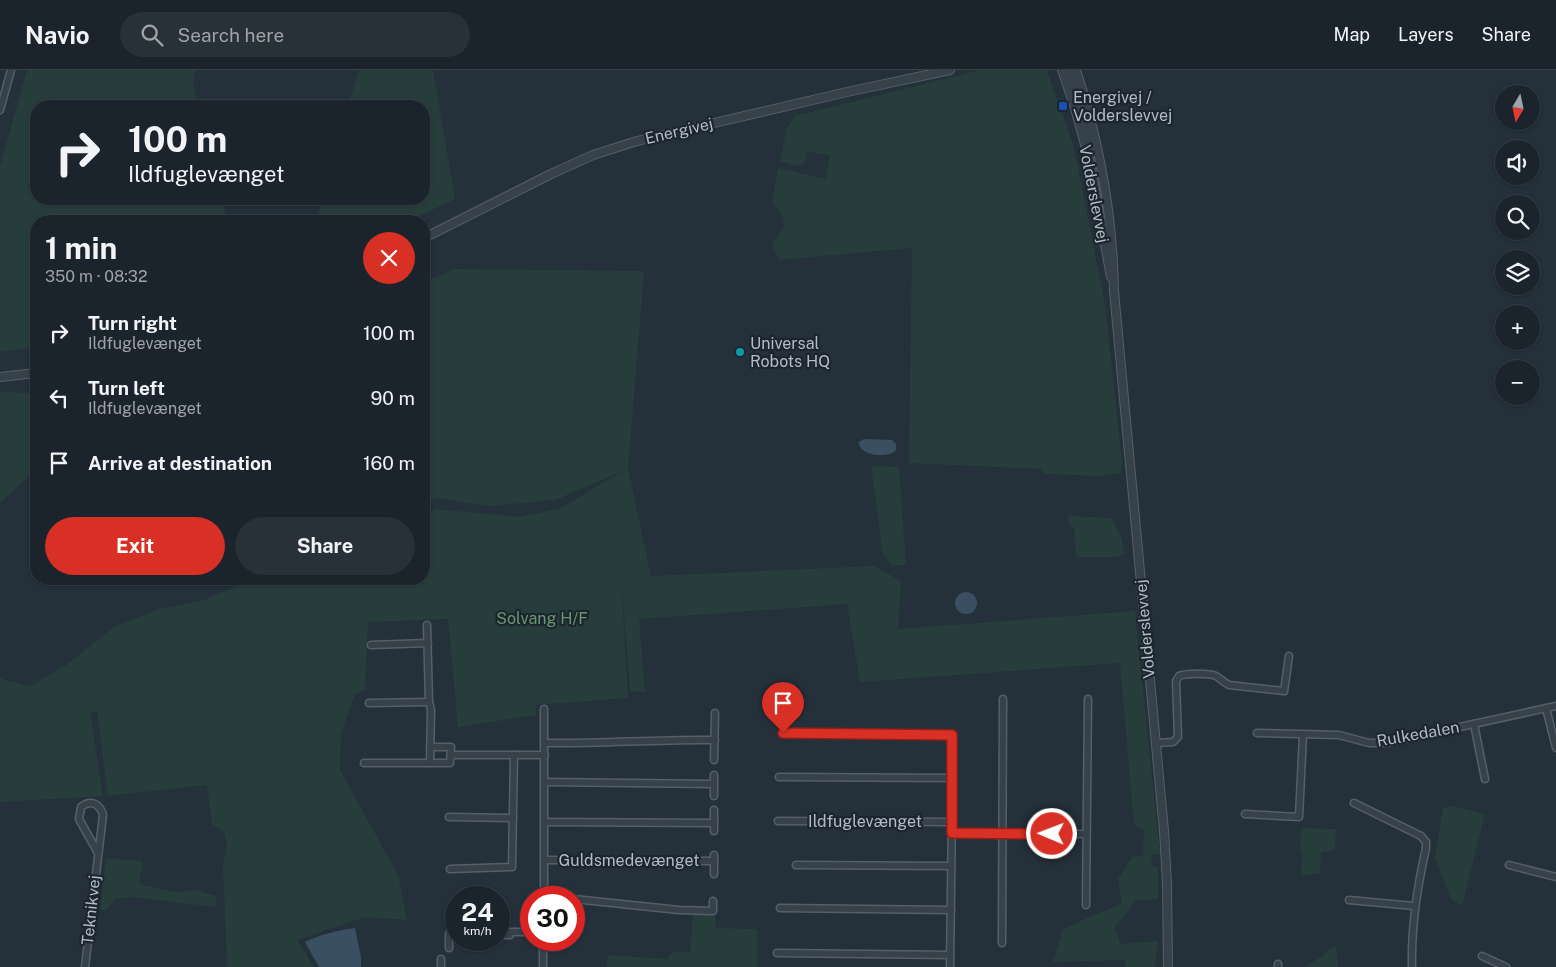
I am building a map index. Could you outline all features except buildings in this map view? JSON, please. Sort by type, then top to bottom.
[{"type":"street","points":[[0,110],[11,70]]},
{"type":"street","name":"Energivej","points":[[430,235],[551,174],[593,155],[637,141],[950,70]]},
{"type":"street","name":"Volderslevvej","points":[[1062,70],[1076,108],[1090,162],[1114,291]]},
{"type":"street","points":[[1069,70],[1081,106],[1106,200]]},
{"type":"street","name":"Volderslevvej","points":[[1076,70],[1088,106],[1098,148],[1114,266],[1114,291],[1167,876],[1168,967]]},
{"type":"street","points":[[0,372],[18,374]]},
{"type":"street","points":[[0,377],[30,373]]},
{"type":"street","points":[[427,625],[429,702],[431,710],[430,763]]},
{"type":"street","points":[[372,645],[428,643]]},
{"type":"street","points":[[1156,744],[1173,742],[1178,737],[1176,682],[1179,676],[1208,674],[1216,676],[1222,682],[1229,685],[1284,692],[1289,656]]},
{"type":"street","points":[[1002,943],[1003,699]]},
{"type":"street","points":[[1086,905],[1088,699]]},
{"type":"street","points":[[369,703],[429,702]]},
{"type":"street","name":"Rulkedalen","points":[[1257,733],[1339,735],[1369,743],[1386,742],[1556,706]]},
{"type":"street","points":[[1546,708],[1556,748]]},
{"type":"street","name":"Guldsmedevænget","points":[[544,709],[544,886]]},
{"type":"street","points":[[714,760],[715,713]]},
{"type":"street","name":"Rulkedalen","points":[[1474,724],[1485,779]]},
{"type":"street","points":[[783,733],[952,735],[950,967]]},
{"type":"street","points":[[1245,814],[1299,817],[1303,735]]},
{"type":"street","points":[[545,743],[586,744],[714,740]]},
{"type":"street","points":[[364,763],[450,763],[451,747],[430,747]]},
{"type":"street","points":[[451,754],[545,755]]},
{"type":"street","points":[[450,869],[512,867],[514,755]]},
{"type":"street","points":[[714,775],[714,796]]},
{"type":"street","points":[[779,777],[952,778]]},
{"type":"street","points":[[544,782],[714,784]]},
{"type":"street","name":"Teknikvej","points":[[85,967],[103,815],[101,808],[94,803],[86,803],[81,807],[78,819],[98,853]]},
{"type":"street","points":[[1354,803],[1422,836],[1426,842],[1414,906],[1412,967]]},
{"type":"street","name":"Guldsmedevænget","points":[[714,810],[714,831]]},
{"type":"street","points":[[449,816],[513,818]]},
{"type":"street","name":"Ildfuglevænget","points":[[778,821],[952,822]]},
{"type":"street","points":[[544,822],[714,823]]},
{"type":"street","points":[[952,833],[1086,834]]},
{"type":"street","name":"Guldsmedevænget","points":[[544,860],[714,858],[714,874]]},
{"type":"street","points":[[796,865],[951,866]]},
{"type":"street","points":[[1509,865],[1556,877]]},
{"type":"street","points":[[585,900],[679,910],[713,911],[713,901]]},
{"type":"street","points":[[1349,900],[1414,906]]},
{"type":"street","points":[[780,908],[951,910]]},
{"type":"street","points":[[543,951],[543,967]]},
{"type":"street","points":[[777,953],[950,955]]},
{"type":"street","points":[[1482,956],[1506,967]]},
{"type":"street","points":[[441,959],[441,967]]},
{"type":"green space","points":[[27,70],[195,70],[193,84],[197,100],[30,100],[30,205],[223,205],[226,215],[30,215],[30,348],[0,351],[0,167]]},
{"type":"green space","points":[[359,70],[433,70],[455,199],[422,215],[318,215],[321,205],[430,205],[430,100],[350,100]]},
{"type":"green space","points":[[981,70],[1047,70],[1068,128],[1074,148],[1105,304],[1122,461],[1121,473],[1098,476],[1045,474],[1041,469],[909,463],[912,248],[778,260],[772,242],[781,231],[784,222],[781,213],[772,201],[778,168],[825,179],[830,156],[807,151],[804,163],[797,166],[780,161],[787,127],[795,116]]},
{"type":"green space","name":"Solvang H/F","points":[[455,269],[644,271],[628,468],[651,576],[874,566],[901,581],[898,629],[1135,611],[1160,854],[1151,854],[1152,866],[1158,867],[1158,899],[1135,901],[1115,927],[1120,944],[1158,941],[1155,967],[1126,967],[1125,960],[1053,962],[1063,929],[1122,903],[1118,879],[1132,857],[1143,855],[1144,830],[1134,825],[1120,663],[860,682],[847,604],[639,619],[645,692],[630,691],[621,576],[628,698],[536,705],[536,715],[458,727],[448,619],[368,622],[365,690],[355,694],[341,734],[340,770],[398,875],[407,920],[365,917],[297,940],[314,967],[227,967],[223,865],[227,846],[224,832],[212,824],[207,785],[108,796],[97,712],[90,713],[103,796],[0,802],[0,678],[31,686],[66,665],[117,625],[160,609],[204,600],[239,585],[430,585],[430,512],[435,509],[521,517],[561,508],[623,471],[555,500],[489,506],[437,498],[430,501],[430,279]]},
{"type":"green space","points":[[0,392],[30,393],[30,475],[0,503]]},
{"type":"green space","points":[[871,466],[899,467],[906,565],[892,565],[883,554]]},
{"type":"green space","points":[[1068,516],[1112,518],[1121,537],[1125,554],[1116,557],[1076,557],[1074,528],[1068,521]]},
{"type":"green space","points":[[1453,806],[1485,814],[1462,906],[1451,899],[1435,858],[1443,808]]},
{"type":"green space","points":[[1301,828],[1336,829],[1335,850],[1321,852],[1320,873],[1301,876]]},
{"type":"green space","points":[[106,858],[143,861],[139,884],[175,892],[195,890],[216,896],[216,907],[131,897],[115,899],[105,911],[100,910]]},
{"type":"green space","points":[[693,914],[715,915],[716,928],[755,929],[757,931],[757,967],[607,967],[608,955],[668,959],[674,952],[690,952]]},
{"type":"green space","points":[[1336,947],[1338,967],[1304,967],[1324,955],[1331,948]]},
{"type":"water","points":[[864,439],[892,440],[896,444],[896,450],[887,455],[868,453],[860,447],[859,442]]},
{"type":"water","points":[[966,592],[974,595],[977,603],[974,611],[966,614],[958,611],[955,603],[958,595]]},
{"type":"water","points":[[355,928],[361,957],[361,967],[319,967],[305,942],[329,933]]},
{"type":"place","name":"Energivej / Volderslevvej","points":[[1063,106]]},
{"type":"place","name":"Universal Robots HQ","points":[[740,352]]},
{"type":"route","points":[[783,733],[952,735],[952,833],[1052,834]]}]
